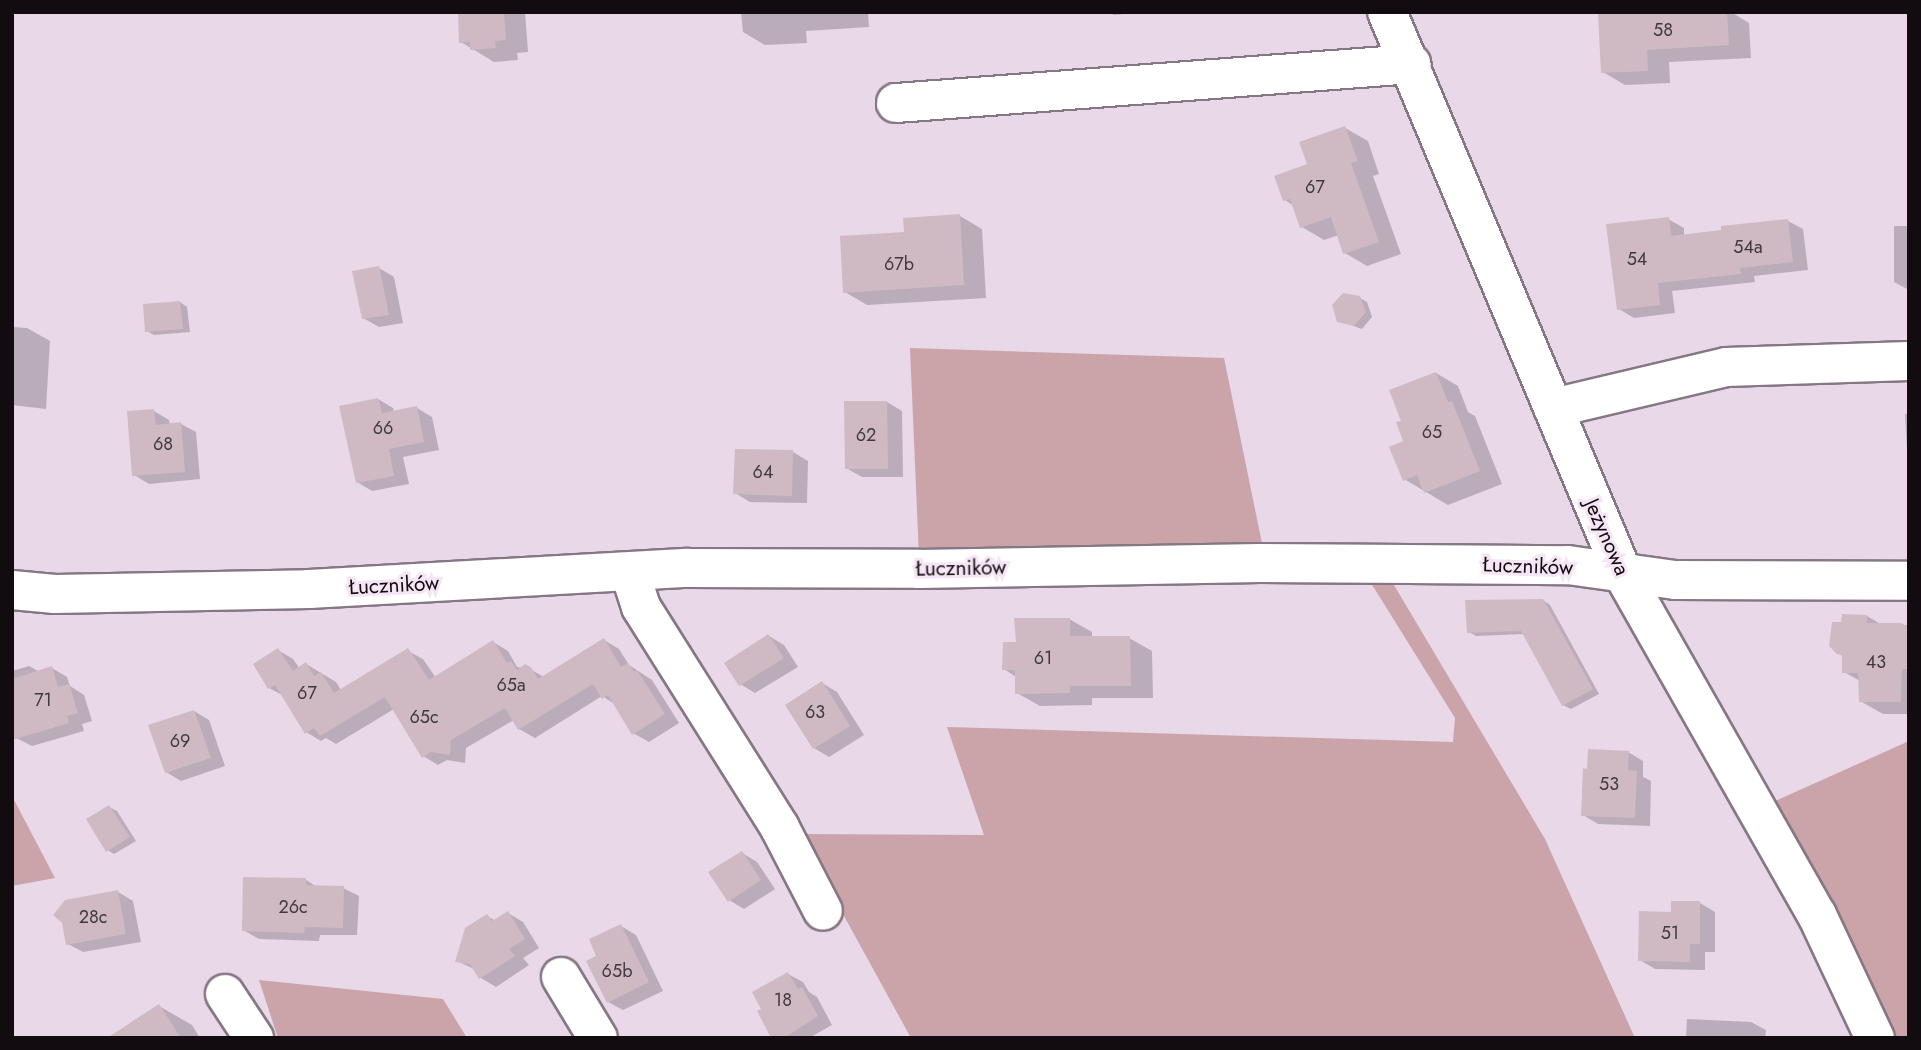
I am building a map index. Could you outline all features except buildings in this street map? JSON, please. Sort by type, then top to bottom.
[{"type":"street","name":"Jeżynowa","points":[[1387,12],[1412,64],[1623,574],[1816,915],[1875,1038]]},
{"type":"street","points":[[896,103],[1412,64]]},
{"type":"street","points":[[1553,408],[1726,367],[1909,361]]},
{"type":"street","name":"Łuczników","points":[[12,590],[55,594],[309,589],[687,568],[919,569],[1260,563],[1568,565],[1675,580],[1909,581]]},
{"type":"street","points":[[630,573],[641,607],[780,828],[823,911]]},
{"type":"street","points":[[561,977],[598,1038]]},
{"type":"street","points":[[225,994],[254,1038]]},
{"type":"shaded area","points":[[910,348],[1224,358],[1264,553],[919,557]]},
{"type":"shaded area","points":[[1366,575],[1388,575],[1545,839],[1635,1038],[911,1038],[799,834],[984,835],[947,727],[1453,742],[1455,718]]},
{"type":"shaded area","points":[[1909,741],[1909,1038],[1892,1038],[1771,803]]},
{"type":"shaded area","points":[[12,796],[55,878],[12,886]]},
{"type":"shaded area","points":[[259,980],[443,999],[467,1038],[278,1038]]}]
